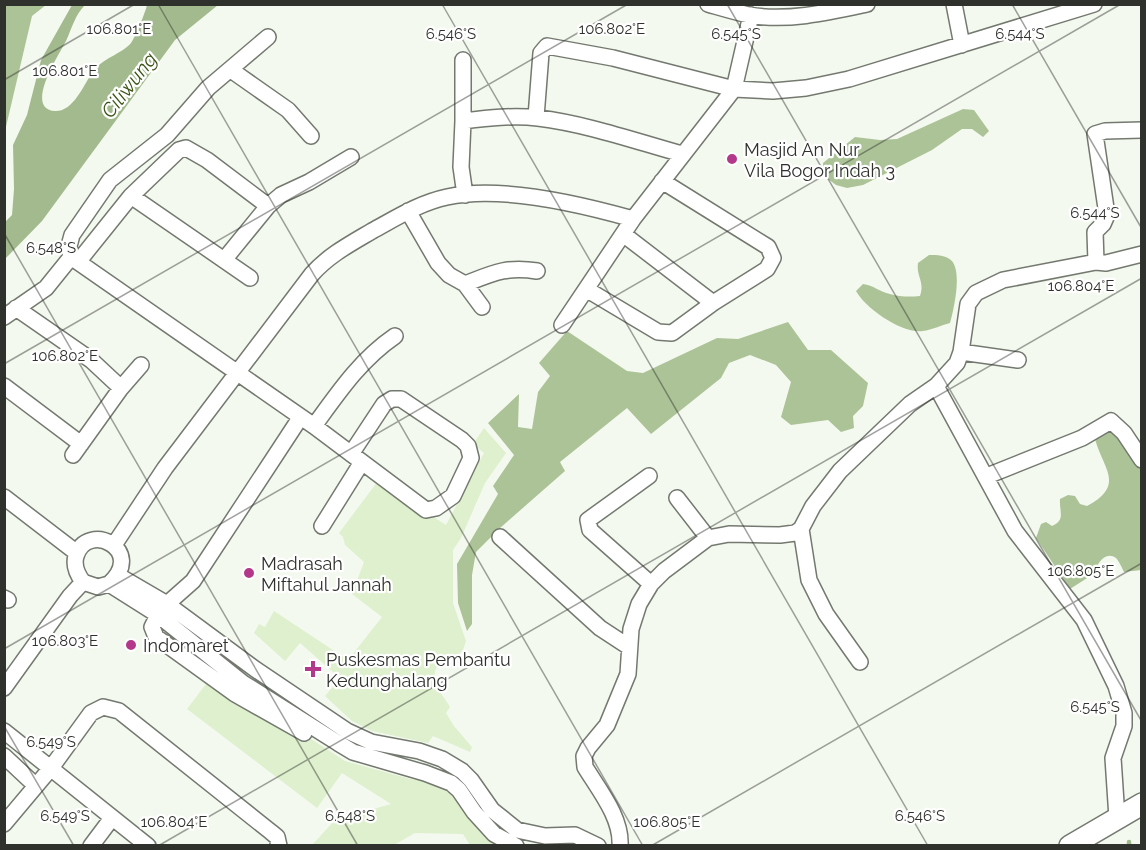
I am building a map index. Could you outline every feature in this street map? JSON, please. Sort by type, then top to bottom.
[{"type":"main road","points":[[1070,846],[1142,804]]},
{"type":"street","points":[[708,4],[751,15],[815,15],[867,4]]},
{"type":"street","points":[[954,4],[962,45]]},
{"type":"street","points":[[536,117],[541,53],[547,46],[614,57],[734,89],[773,91],[806,88],[849,79],[1094,4]]},
{"type":"street","points":[[562,325],[633,219],[734,89],[751,15]]},
{"type":"street","points":[[268,37],[208,88],[167,135],[110,180],[72,235],[69,246],[75,259],[314,426],[356,458],[426,510],[436,508],[453,496],[471,458],[468,446],[401,399],[392,399],[384,404],[356,458],[322,526]]},
{"type":"street","points":[[463,60],[461,167],[465,195]]},
{"type":"street","points":[[231,70],[288,110],[311,136]]},
{"type":"street","points":[[463,121],[503,117],[536,117],[576,124],[682,154]]},
{"type":"street","points":[[1096,262],[1095,232],[1107,216],[1095,134],[1105,131],[1142,130]]},
{"type":"street","points":[[121,388],[92,360],[10,313],[46,288],[131,196],[179,150],[186,148],[207,160],[268,206]]},
{"type":"street","points":[[225,260],[268,206],[281,195],[309,182],[351,157]]},
{"type":"street","points":[[586,290],[657,332],[672,333],[713,303],[767,269],[773,258],[768,247],[662,181]]},
{"type":"street","points":[[114,545],[165,468],[324,261],[408,211],[447,197],[465,195],[547,199],[586,206],[633,219]]},
{"type":"street","points":[[131,196],[250,278]]},
{"type":"street","points":[[408,211],[438,263],[449,275],[465,284],[482,307]]},
{"type":"street","points":[[623,234],[713,303]]},
{"type":"street","points":[[621,846],[621,834],[617,823],[585,767],[584,756],[608,725],[616,706],[631,660],[629,647],[631,628],[639,604],[651,584],[664,571],[708,538],[729,534],[780,535],[795,533],[801,529],[813,506],[840,471],[910,404],[936,386],[957,363],[961,352],[968,304],[976,293],[1004,280],[1096,262],[1106,263],[1142,254]]},
{"type":"street","points":[[465,284],[507,269],[537,271]]},
{"type":"street","points":[[314,426],[352,374],[370,355],[395,336]]},
{"type":"street","points":[[961,352],[1018,360]]},
{"type":"street","points":[[4,386],[77,450],[121,388],[141,365]]},
{"type":"street","points":[[936,386],[1016,531],[1087,626],[1116,687],[1124,713],[1124,726],[1113,758],[1117,818]]},
{"type":"street","points":[[162,609],[193,581],[300,418]]},
{"type":"street","points":[[987,476],[1082,438],[1111,421],[1124,433],[1142,460]]},
{"type":"street","points":[[649,476],[588,520],[590,530],[651,584]]},
{"type":"street","points":[[4,497],[77,553]]},
{"type":"street","points":[[677,498],[708,538]]},
{"type":"street","points":[[801,529],[809,580],[826,614],[860,662]]},
{"type":"street","points":[[500,537],[600,628],[629,647]]},
{"type":"street","points":[[94,539],[105,540],[114,545],[120,554],[122,565],[114,580],[98,587],[83,582],[76,571],[77,553],[84,544],[94,539]]},
{"type":"street","points":[[114,580],[255,669],[347,731],[371,742],[419,751],[442,759],[466,775],[492,810],[517,830],[546,841],[575,835],[598,846]]},
{"type":"street","points":[[4,688],[70,596],[83,582]]},
{"type":"street","points":[[162,609],[239,688],[353,752],[451,783],[494,834],[516,846]]},
{"type":"street","points":[[4,824],[51,768],[91,713],[103,707],[119,711],[277,837],[279,846]]},
{"type":"street","points":[[4,731],[148,846]]},
{"type":"street","points":[[4,756],[35,785]]},
{"type":"street","points":[[91,846],[112,818]]},
{"type":"shaded area","points":[[5,4],[46,5],[32,16],[5,131]]},
{"type":"shaded area","points":[[963,109],[974,110],[989,131],[983,137],[972,129],[962,129],[932,150],[863,185],[847,188],[836,185],[823,171],[823,163],[855,137],[880,140],[897,139]]},
{"type":"shaded area","points":[[929,255],[947,258],[955,267],[957,282],[950,323],[923,331],[905,328],[876,312],[856,291],[863,284],[894,295],[920,296],[922,286],[918,263]]},
{"type":"shaded area","points":[[788,322],[808,350],[831,350],[868,383],[863,406],[853,416],[854,428],[841,432],[828,420],[791,425],[781,417],[791,382],[776,365],[750,355],[729,363],[721,378],[651,434],[627,408],[560,462],[565,471],[476,552],[472,575],[472,624],[467,631],[458,603],[457,564],[498,494],[493,486],[514,455],[488,423],[519,394],[518,427],[532,429],[538,392],[550,376],[539,363],[567,331],[627,371],[643,373],[717,338],[738,339]]},
{"type":"shaded area","points":[[1107,423],[1141,465],[1141,570],[1124,572],[1116,558],[1108,556],[1099,563],[1095,573],[1070,589],[1036,538],[1041,524],[1046,522],[1052,526],[1059,521],[1060,499],[1068,495],[1075,496],[1080,504],[1087,506],[1106,491],[1109,476],[1095,439]]},
{"type":"shaded area","points":[[484,428],[506,453],[485,483],[461,538],[453,550],[453,603],[466,641],[463,650],[436,668],[435,673],[439,689],[450,707],[446,713],[472,747],[470,752],[433,736],[428,743],[372,731],[352,721],[325,696],[340,678],[300,643],[285,661],[254,633],[259,624],[265,627],[274,611],[348,660],[382,617],[352,594],[364,562],[345,545],[339,533],[378,481],[446,525],[484,453],[473,444]]},
{"type":"shaded area","points":[[206,684],[245,709],[249,704],[305,735],[345,761],[410,779],[451,783],[507,845],[470,845],[463,834],[415,833],[394,845],[312,845],[335,820],[391,804],[342,773],[317,808],[187,709]]},
{"type":"water","name":"Ciliwung","points":[[72,5],[85,5],[76,17],[51,68],[43,91],[42,101],[46,108],[55,111],[72,103],[96,68],[131,43],[147,5],[218,5],[175,40],[42,221],[5,259],[5,222],[12,215],[14,189],[13,145],[27,115],[41,60]]},
{"type":"place","name":"Masjid An Nur Vila Bogor Indah 3","points":[[732,159]]},
{"type":"place","name":"Madrasah Miftahul Jannah","points":[[249,573]]},
{"type":"place","name":"Indomaret","points":[[131,645]]},
{"type":"place","name":"Puskesmas Pembantu Kedunghalang","points":[[313,669]]}]
